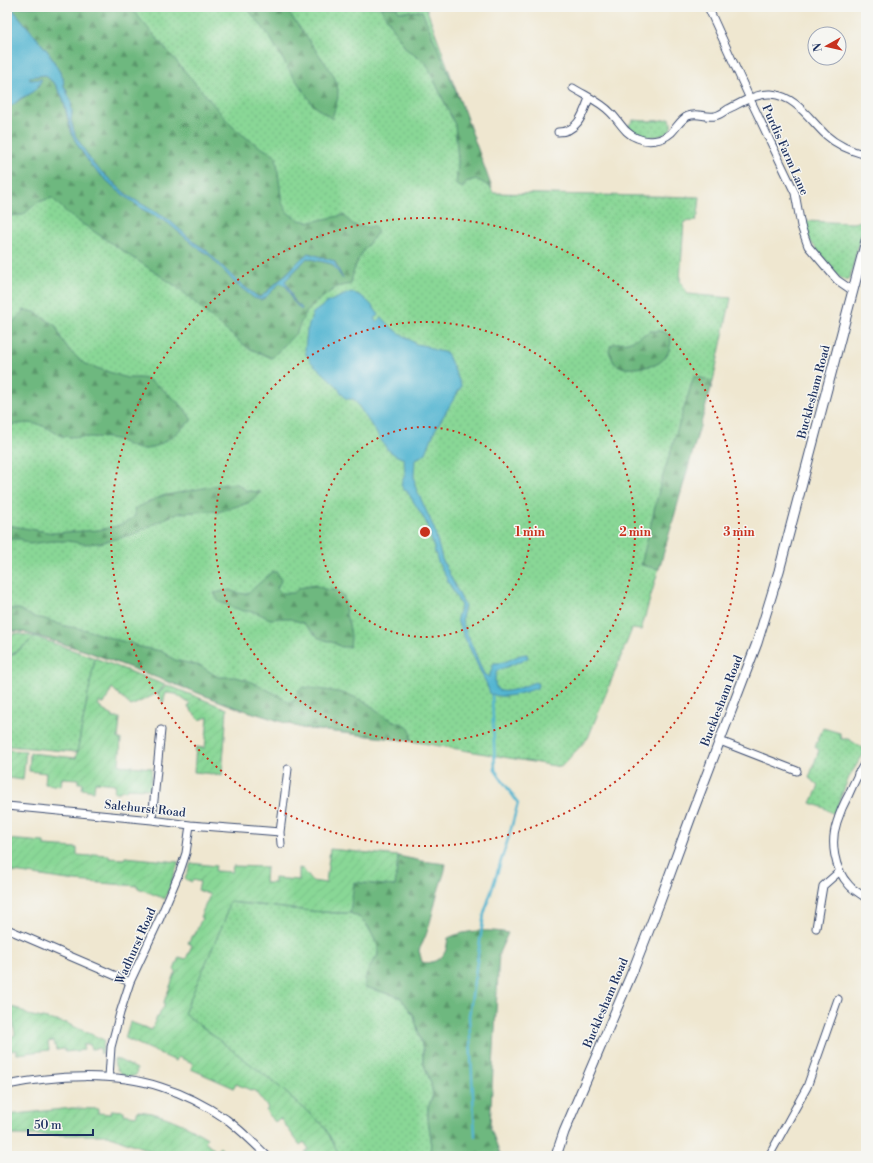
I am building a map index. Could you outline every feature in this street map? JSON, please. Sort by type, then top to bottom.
[{"type":"street","name":"Purdis Farm Lane","points":[[708,7],[795,193],[801,226],[808,246],[837,280],[853,291]]},
{"type":"street","points":[[573,88],[603,106],[628,133],[635,138],[648,141],[665,138],[686,116],[692,114],[714,116],[759,95],[769,94],[784,97],[793,102],[826,135],[840,146],[866,155]]},
{"type":"street","points":[[558,132],[567,131],[577,124],[589,98]]},
{"type":"street","name":"Bucklesham Road","points":[[558,1155],[564,1132],[634,968],[757,643],[866,240]]},
{"type":"street","points":[[152,820],[161,730]]},
{"type":"street","points":[[720,741],[797,771]]},
{"type":"street","points":[[866,761],[858,773],[840,810],[836,824],[834,844],[835,856],[840,871],[849,886],[866,898]]},
{"type":"street","points":[[281,844],[280,832],[288,769]]},
{"type":"street","points":[[858,773],[866,778]]},
{"type":"street","name":"Salehurst Road","points":[[7,806],[190,825],[280,832]]},
{"type":"street","name":"Wadhurst Road","points":[[109,1077],[111,1047],[120,1013],[130,982],[180,871],[186,854],[190,825]]},
{"type":"street","points":[[816,928],[823,886],[840,871]]},
{"type":"street","points":[[7,929],[130,982]]},
{"type":"street","points":[[769,1156],[807,1087],[838,999]]},
{"type":"street","points":[[7,1085],[56,1078],[109,1077],[161,1086],[194,1101],[226,1119],[243,1132],[267,1156]]},
{"type":"green space","points":[[7,7],[426,7],[493,193],[700,197],[698,215],[695,221],[684,222],[680,281],[688,294],[731,298],[713,381],[641,630],[632,629],[588,738],[561,767],[411,741],[302,728],[238,708],[86,651],[23,632],[7,630]]},
{"type":"green space","points":[[11,7],[130,7],[231,125],[253,142],[276,156],[282,203],[288,213],[299,220],[310,222],[344,215],[356,226],[371,227],[373,225],[378,232],[357,262],[351,284],[337,287],[316,302],[305,314],[296,333],[272,358],[248,348],[217,323],[180,289],[69,215],[52,198],[38,202],[23,215],[7,216],[7,108],[30,94],[29,77],[45,75],[55,84],[63,98],[69,126],[77,144],[92,167],[117,190],[142,209],[168,223],[194,245],[209,255],[235,283],[254,298],[261,300],[280,283],[287,287],[292,300],[294,301],[285,281],[307,258],[332,264],[341,275],[334,261],[308,253],[261,297],[258,297],[237,281],[206,250],[195,243],[169,220],[128,196],[93,164],[75,135],[71,120],[72,113],[63,78],[49,53]]},
{"type":"green space","points":[[246,7],[285,7],[333,74],[336,81],[338,96],[332,119],[313,105],[289,70],[268,34]]},
{"type":"green space","points":[[380,7],[396,7],[399,12],[422,11],[463,108],[492,188],[476,179],[466,182],[463,188],[456,185],[458,162],[455,125],[426,63],[406,49]]},
{"type":"green space","points":[[670,118],[670,130],[659,136],[642,136],[628,126],[633,120],[656,121]]},
{"type":"green space","points":[[804,221],[853,223],[862,221],[863,226],[850,278],[844,280],[839,277],[810,241]]},
{"type":"green space","points":[[24,310],[35,312],[56,326],[61,338],[70,351],[85,364],[127,378],[147,379],[160,387],[184,408],[192,420],[166,441],[151,448],[143,449],[132,447],[115,439],[62,436],[38,424],[25,423],[7,426],[7,329]]},
{"type":"green space","points":[[651,331],[662,331],[671,336],[669,351],[662,361],[652,366],[632,368],[624,368],[614,363],[609,351],[611,345],[630,341]]},
{"type":"green space","points":[[694,376],[713,381],[659,569],[641,565],[661,482]]},
{"type":"green space","points":[[224,484],[238,484],[247,491],[261,492],[248,503],[218,512],[179,513],[134,534],[100,543],[85,544],[68,541],[53,541],[29,544],[21,539],[7,539],[7,525],[53,533],[98,530],[117,526],[125,523],[135,516],[134,509],[162,496]]},
{"type":"green space","points":[[272,572],[277,572],[281,581],[277,588],[281,593],[294,593],[299,588],[315,585],[324,589],[335,590],[344,596],[351,639],[350,647],[341,647],[319,638],[303,623],[287,618],[270,619],[255,612],[243,611],[219,602],[214,593],[230,590],[237,593],[247,594]]},
{"type":"green space","points":[[7,609],[19,609],[33,617],[45,619],[65,626],[87,630],[140,647],[161,651],[175,660],[201,666],[218,677],[236,677],[247,680],[278,695],[288,702],[293,702],[299,690],[304,687],[333,691],[348,695],[365,702],[388,718],[407,726],[410,731],[411,741],[302,728],[238,708],[86,651],[23,632],[7,630]]},
{"type":"green space","points":[[15,633],[36,637],[7,658],[7,639]]},
{"type":"green space","points":[[36,637],[95,658],[77,752],[7,746],[7,659]]},
{"type":"green space","points":[[95,658],[165,685],[158,693],[131,706],[112,688],[104,704],[100,702],[98,705],[101,709],[113,716],[113,718],[120,718],[118,739],[121,739],[119,765],[152,768],[150,789],[127,788],[126,791],[122,790],[120,792],[114,792],[115,784],[95,782],[94,791],[82,789],[83,783],[78,783],[78,779],[62,778],[61,786],[45,784],[46,773],[29,771],[30,753],[76,758]]},
{"type":"green space","points":[[167,685],[227,709],[222,775],[194,772],[196,747],[205,748],[208,717],[200,720],[188,707],[190,704],[176,694],[166,693],[163,703],[158,694]]},
{"type":"green space","points":[[823,728],[840,733],[841,739],[848,739],[866,750],[849,777],[834,814],[811,803],[819,786],[809,778],[819,750],[815,747]]},
{"type":"green space","points":[[7,750],[26,751],[23,780],[7,778]]},
{"type":"green space","points":[[7,839],[44,842],[44,846],[77,848],[77,855],[109,855],[109,858],[124,859],[125,857],[179,862],[165,899],[138,888],[138,886],[75,881],[7,871]]},
{"type":"green space","points":[[330,849],[398,856],[395,886],[354,882],[350,913],[320,912],[229,902],[225,919],[184,1013],[276,1084],[324,1126],[340,1156],[308,1156],[305,1152],[309,1149],[304,1142],[300,1145],[280,1118],[275,1122],[266,1111],[268,1108],[254,1090],[253,1091],[236,1084],[234,1088],[191,1069],[193,1063],[178,1057],[176,1061],[125,1038],[130,1022],[152,1030],[157,1017],[159,1017],[160,1012],[164,1007],[164,1002],[176,971],[174,970],[179,957],[186,959],[192,945],[188,943],[192,935],[194,936],[202,918],[200,917],[210,895],[198,890],[200,882],[193,880],[192,882],[185,879],[191,863],[216,866],[215,871],[232,872],[233,866],[266,867],[265,883],[274,883],[274,878],[299,880],[299,868],[303,869],[312,881],[326,883]]},
{"type":"green space","points":[[398,856],[446,864],[429,926],[419,950],[422,962],[429,963],[441,957],[446,950],[448,938],[454,935],[477,931],[508,933],[499,953],[490,1127],[501,1156],[430,1156],[431,1138],[428,1108],[433,1095],[431,1083],[423,1062],[423,1049],[414,1016],[400,997],[365,987],[365,979],[368,970],[378,955],[378,946],[367,925],[359,917],[350,913],[354,882],[395,886]]},
{"type":"green space","points":[[229,902],[333,913],[350,913],[359,917],[367,925],[378,946],[378,955],[368,970],[365,987],[400,997],[414,1016],[423,1049],[423,1062],[431,1083],[433,1095],[428,1108],[431,1138],[430,1156],[340,1156],[324,1126],[276,1084],[184,1013],[225,919]]},
{"type":"green space","points":[[11,1007],[19,1009],[28,1015],[66,1023],[104,1040],[102,1053],[101,1054],[100,1048],[91,1049],[90,1044],[83,1045],[84,1050],[65,1052],[65,1049],[56,1050],[54,1041],[48,1042],[49,1050],[17,1054],[17,1050],[9,1051],[9,1055],[7,1055],[7,1038],[15,1035]]},
{"type":"green space","points":[[114,1059],[137,1069],[136,1075],[128,1077],[121,1074],[114,1063]]},
{"type":"green space","points":[[72,1108],[98,1109],[98,1113],[110,1114],[111,1110],[124,1111],[124,1114],[136,1116],[138,1111],[156,1114],[174,1120],[199,1133],[207,1138],[205,1141],[216,1151],[220,1147],[228,1156],[165,1156],[107,1135],[7,1135],[7,1115]]},
{"type":"water","points":[[7,7],[11,7],[49,53],[63,78],[64,86],[71,101],[71,120],[75,135],[93,164],[128,196],[169,220],[195,243],[206,250],[237,281],[258,297],[264,295],[308,253],[334,261],[343,279],[332,264],[307,258],[285,281],[294,302],[302,308],[301,310],[292,300],[287,287],[280,283],[261,300],[254,298],[235,283],[209,255],[194,245],[168,223],[142,209],[117,190],[92,167],[72,134],[63,98],[55,84],[45,75],[29,77],[30,80],[42,79],[37,88],[30,94],[21,98],[7,108]]},
{"type":"water","points":[[351,292],[364,298],[373,307],[379,315],[374,318],[376,322],[382,317],[392,328],[416,344],[447,353],[461,387],[435,430],[426,453],[415,459],[415,486],[434,528],[442,559],[465,606],[462,618],[463,624],[484,674],[489,677],[494,663],[504,662],[523,654],[527,654],[528,658],[497,671],[495,679],[496,687],[499,690],[508,691],[535,682],[538,684],[537,688],[508,696],[497,696],[492,694],[493,699],[458,623],[457,617],[461,606],[438,562],[426,522],[407,491],[404,490],[401,485],[405,474],[404,459],[387,449],[354,399],[346,399],[334,383],[311,362],[306,354],[305,349],[307,331],[313,313],[328,302]]},
{"type":"waterway","points":[[475,1136],[469,1016],[484,914],[518,803],[495,770],[492,696]]}]
